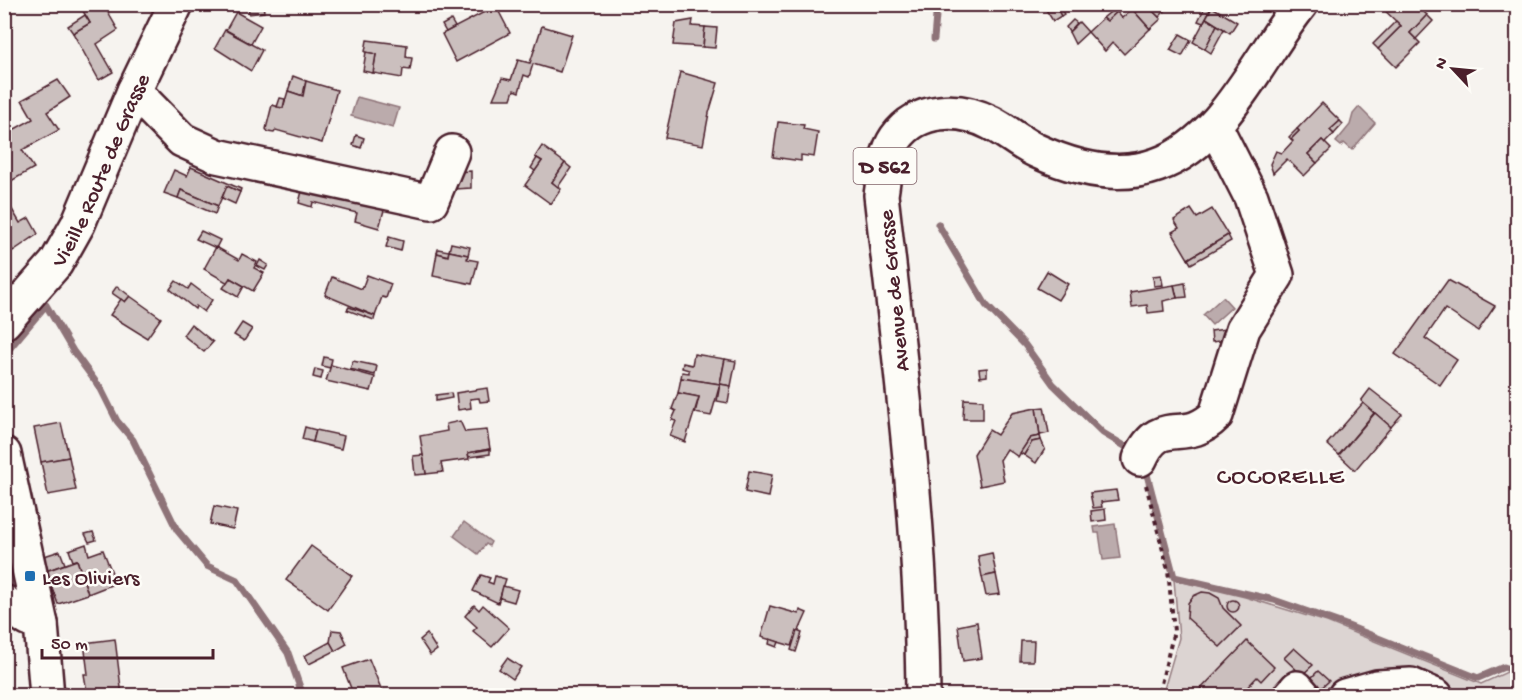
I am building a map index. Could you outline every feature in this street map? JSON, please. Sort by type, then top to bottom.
[{"type":"street","name":"Avenue de Grasse","points":[[923,696],[922,619],[902,387],[881,195],[886,164],[896,138],[914,122],[936,112],[958,112],[991,123],[1035,150],[1068,163],[1098,170],[1135,171],[1159,164],[1184,150],[1215,126],[1301,4]]},
{"type":"street","name":"Vieille Route de Grasse","points":[[4,322],[56,263],[78,224],[165,11]]},
{"type":"street","points":[[134,91],[182,140],[217,156],[431,202],[452,152]]},
{"type":"street","points":[[1142,454],[1152,438],[1161,432],[1189,432],[1208,423],[1216,415],[1244,329],[1277,275],[1251,197],[1215,126]]},
{"type":"street","points":[[4,454],[41,624],[47,696]]},
{"type":"street","points":[[4,602],[28,619],[41,624]]},
{"type":"street","points":[[1345,696],[1377,687],[1411,685],[1436,696]]},
{"type":"street","points":[[1290,696],[1297,688],[1304,696]]},
{"type":"path","points":[[1142,454],[1168,570],[1174,631],[1158,696]]},
{"type":"shaded area","points":[[357,97],[399,108],[393,128],[351,116]]},
{"type":"shaded area","points":[[1359,107],[1375,123],[1352,150],[1344,143],[1341,146],[1336,142],[1350,125],[1353,114]]},
{"type":"shaded area","points":[[1223,297],[1232,307],[1212,325],[1203,315]]},
{"type":"shaded area","points":[[464,522],[491,542],[489,546],[486,544],[478,554],[454,536]]},
{"type":"shaded area","points":[[1115,524],[1120,558],[1103,560],[1099,533],[1095,533],[1094,527]]},
{"type":"shaded area","points":[[1174,580],[1245,597],[1327,622],[1481,684],[1509,671],[1517,677],[1517,695],[1162,696],[1179,638]]},
{"type":"building","points":[[79,4],[103,4],[118,30],[97,44],[113,72],[99,80],[73,33],[90,23]]},
{"type":"building","points":[[248,4],[263,4],[264,12],[249,14]]},
{"type":"building","points":[[1055,4],[1061,16],[1053,21],[1043,5]]},
{"type":"building","points":[[1055,4],[1058,4],[1064,14],[1061,16]]},
{"type":"building","points":[[1137,4],[1156,4],[1151,9],[1161,19],[1150,29],[1132,9]]},
{"type":"building","points":[[1156,4],[1172,4],[1159,17],[1151,9]]},
{"type":"building","points":[[1416,4],[1427,15],[1410,33],[1420,43],[1396,67],[1378,49],[1401,26],[1380,6]]},
{"type":"building","points":[[496,6],[510,33],[456,62],[442,34]]},
{"type":"building","points":[[1205,7],[1210,10],[1203,23],[1198,21]]},
{"type":"building","points":[[1212,7],[1237,22],[1230,33],[1206,18]]},
{"type":"building","points":[[1114,9],[1117,12],[1107,21],[1103,18]]},
{"type":"building","points":[[1132,9],[1150,29],[1124,54],[1113,42],[1105,51],[1088,32],[1103,18],[1107,21],[1117,12],[1122,18]]},
{"type":"building","points":[[236,12],[261,26],[251,44],[226,30]]},
{"type":"building","points":[[85,15],[90,23],[73,33],[68,26]]},
{"type":"building","points":[[1427,15],[1433,21],[1416,39],[1410,33]]},
{"type":"building","points":[[1206,18],[1217,25],[1205,49],[1193,42]]},
{"type":"building","points":[[451,20],[455,27],[446,32],[442,25]]},
{"type":"building","points":[[693,20],[692,26],[705,27],[703,47],[673,45],[676,23]]},
{"type":"building","points":[[1073,20],[1077,23],[1069,32],[1066,27]]},
{"type":"building","points":[[1396,21],[1401,26],[1378,49],[1373,44]]},
{"type":"building","points":[[1079,22],[1088,32],[1075,44],[1069,32]]},
{"type":"building","points":[[1217,25],[1224,29],[1211,53],[1205,49]]},
{"type":"building","points":[[542,26],[572,35],[560,72],[533,64],[529,77],[524,75],[519,92],[514,90],[511,99],[493,99],[502,78],[511,80],[518,60],[530,63]]},
{"type":"building","points":[[705,27],[717,28],[715,48],[703,47]]},
{"type":"building","points":[[225,30],[262,50],[251,71],[215,48]]},
{"type":"building","points":[[1180,34],[1191,40],[1182,56],[1170,50]]},
{"type":"building","points":[[367,40],[407,45],[406,57],[412,58],[410,70],[403,69],[402,78],[373,73],[376,54],[365,52]]},
{"type":"building","points":[[366,52],[376,54],[373,73],[363,71]]},
{"type":"building","points":[[680,72],[718,83],[703,145],[665,138]]},
{"type":"building","points":[[293,76],[306,81],[303,96],[288,91]]},
{"type":"building","points":[[58,80],[70,97],[47,112],[59,130],[22,150],[34,168],[4,185],[4,162],[10,158],[4,149],[4,135],[33,119],[22,100]]},
{"type":"building","points":[[306,81],[337,90],[322,143],[276,130],[274,133],[268,132],[266,129],[272,105],[283,108],[288,91],[303,96]]},
{"type":"building","points":[[280,98],[285,99],[283,108],[277,107]]},
{"type":"building","points":[[1322,103],[1340,121],[1330,130],[1334,134],[1325,143],[1322,140],[1308,154],[1317,163],[1304,176],[1287,159],[1273,173],[1270,164],[1276,151],[1282,153],[1293,141],[1291,139],[1299,131],[1297,129]]},
{"type":"building","points":[[1340,121],[1343,124],[1334,134],[1330,130]]},
{"type":"building","points":[[778,122],[804,125],[803,129],[818,132],[814,157],[801,155],[801,161],[773,157]]},
{"type":"building","points":[[1297,129],[1299,131],[1291,139],[1289,137]]},
{"type":"building","points":[[356,135],[364,138],[361,148],[353,145]]},
{"type":"building","points":[[1322,140],[1331,149],[1317,163],[1308,154]]},
{"type":"building","points":[[542,146],[565,163],[552,182],[561,189],[551,204],[525,185],[542,161],[535,157]]},
{"type":"building","points":[[537,158],[542,161],[535,171],[531,168]]},
{"type":"building","points":[[565,163],[571,168],[558,187],[552,182]]},
{"type":"building","points":[[191,167],[241,189],[240,192],[227,186],[218,206],[181,190],[178,198],[164,193],[174,170],[187,176]]},
{"type":"building","points":[[471,171],[471,188],[455,189],[454,172]]},
{"type":"building","points":[[304,183],[386,203],[379,228],[355,221],[357,213],[313,202],[312,207],[299,203]]},
{"type":"building","points":[[227,186],[240,192],[235,204],[222,198]]},
{"type":"building","points":[[181,190],[218,206],[215,214],[178,198]]},
{"type":"building","points":[[4,196],[20,223],[29,218],[38,234],[13,251],[4,235]]},
{"type":"building","points":[[1191,209],[1197,218],[1212,209],[1228,235],[1188,259],[1172,232],[1179,228],[1174,220]]},
{"type":"building","points":[[201,231],[220,240],[216,248],[196,239]]},
{"type":"building","points":[[1228,235],[1231,241],[1191,264],[1188,259]]},
{"type":"building","points":[[389,237],[403,241],[401,251],[386,247]]},
{"type":"building","points":[[451,243],[470,247],[468,255],[449,251]]},
{"type":"building","points":[[216,247],[239,260],[242,254],[257,262],[254,268],[264,273],[253,291],[230,278],[228,283],[204,269]]},
{"type":"building","points":[[438,249],[449,251],[448,256],[437,253]]},
{"type":"building","points":[[449,251],[468,255],[467,259],[478,261],[472,284],[433,276],[437,253],[448,256]]},
{"type":"building","points":[[260,260],[268,265],[265,270],[257,266]]},
{"type":"building","points":[[1047,271],[1068,284],[1058,300],[1037,288]]},
{"type":"building","points":[[367,275],[391,284],[386,298],[382,297],[375,316],[325,295],[332,277],[362,289]]},
{"type":"building","points":[[1161,275],[1163,285],[1154,286],[1153,276]]},
{"type":"building","points":[[230,278],[244,286],[238,297],[223,288]]},
{"type":"building","points":[[1448,280],[1495,306],[1478,331],[1445,309],[1425,338],[1457,360],[1440,385],[1395,354]]},
{"type":"building","points":[[176,281],[188,289],[191,284],[212,300],[204,312],[196,306],[195,309],[170,289]]},
{"type":"building","points":[[1185,283],[1187,297],[1177,298],[1174,285]]},
{"type":"building","points":[[1174,285],[1177,298],[1163,301],[1164,311],[1148,313],[1147,305],[1132,307],[1130,292]]},
{"type":"building","points":[[117,286],[130,296],[125,302],[112,293]]},
{"type":"building","points":[[130,296],[161,318],[147,338],[110,315],[121,299],[125,302]]},
{"type":"building","points":[[349,307],[375,316],[374,320],[347,310]]},
{"type":"building","points":[[242,323],[252,329],[244,341],[234,335]]},
{"type":"building","points":[[191,324],[213,342],[204,352],[183,335]]},
{"type":"building","points":[[1225,329],[1227,340],[1212,342],[1211,331]]},
{"type":"building","points":[[694,354],[725,359],[720,384],[681,378],[682,372],[689,373],[689,370],[682,368],[683,363],[692,365]]},
{"type":"building","points":[[324,357],[332,359],[330,368],[322,366]]},
{"type":"building","points":[[725,359],[736,361],[731,386],[720,384]]},
{"type":"building","points":[[353,361],[377,366],[375,375],[350,369]]},
{"type":"building","points":[[331,365],[375,377],[371,391],[326,381]]},
{"type":"building","points":[[987,368],[987,376],[980,377],[979,369]]},
{"type":"building","points":[[315,369],[323,371],[321,379],[313,377]]},
{"type":"building","points":[[681,378],[720,384],[711,416],[695,413],[699,397],[678,393]]},
{"type":"building","points":[[720,384],[731,386],[728,403],[717,401]]},
{"type":"building","points":[[487,388],[489,401],[480,402],[479,398],[470,399],[471,408],[458,410],[456,393]]},
{"type":"building","points":[[1370,389],[1402,414],[1391,427],[1361,401]]},
{"type":"building","points":[[451,393],[452,398],[436,401],[436,395]]},
{"type":"building","points":[[678,393],[699,397],[685,442],[670,436],[676,421],[672,420],[676,411],[672,409]]},
{"type":"building","points":[[964,399],[983,400],[983,419],[963,419]]},
{"type":"building","points":[[1363,403],[1374,413],[1339,455],[1327,444]]},
{"type":"building","points":[[1044,407],[1049,433],[1040,435],[1036,408]]},
{"type":"building","points":[[1036,408],[1040,436],[1030,438],[1018,457],[1007,449],[1000,460],[1004,481],[980,486],[974,454],[989,430],[997,435],[1012,413]]},
{"type":"building","points":[[1375,413],[1391,427],[1355,470],[1339,455]]},
{"type":"building","points":[[460,421],[465,432],[487,430],[490,449],[468,453],[469,459],[441,463],[443,472],[426,474],[420,436],[447,431],[446,424]]},
{"type":"building","points":[[61,423],[69,457],[41,462],[34,428]]},
{"type":"building","points":[[305,427],[316,430],[313,442],[302,439]]},
{"type":"building","points":[[316,430],[344,436],[341,449],[313,442]]},
{"type":"building","points":[[1040,436],[1041,440],[1032,442],[1024,455],[1020,453],[1030,438]]},
{"type":"building","points":[[1041,440],[1045,449],[1036,463],[1024,455],[1032,442]]},
{"type":"building","points":[[490,449],[490,454],[469,457],[468,453]]},
{"type":"building","points":[[423,455],[426,474],[415,475],[413,456]]},
{"type":"building","points":[[69,457],[76,490],[48,495],[41,462]]},
{"type":"building","points":[[749,471],[772,475],[768,497],[745,492]]},
{"type":"building","points":[[1116,490],[1118,500],[1101,502],[1102,507],[1093,508],[1090,493]]},
{"type":"building","points":[[214,506],[237,511],[233,529],[210,524]]},
{"type":"building","points":[[1105,509],[1106,520],[1092,522],[1091,511]]},
{"type":"building","points":[[93,532],[96,540],[89,542],[85,534]]},
{"type":"building","points":[[86,544],[89,555],[103,550],[116,583],[88,594],[77,560],[73,561],[69,550]]},
{"type":"building","points":[[311,546],[352,576],[328,610],[286,580]]},
{"type":"building","points":[[60,551],[65,564],[46,571],[41,557]]},
{"type":"building","points":[[992,553],[996,574],[982,577],[978,556]]},
{"type":"building","points":[[77,560],[88,594],[58,604],[46,571]]},
{"type":"building","points":[[996,574],[1000,594],[986,596],[982,577]]},
{"type":"building","points":[[481,575],[490,578],[488,582],[493,584],[495,576],[506,579],[498,603],[473,591]]},
{"type":"building","points":[[503,586],[518,590],[514,602],[500,598]]},
{"type":"building","points":[[1202,592],[1219,598],[1223,608],[1241,626],[1220,647],[1187,618],[1188,603],[1193,596]]},
{"type":"building","points":[[1235,600],[1239,606],[1235,612],[1231,612],[1227,604]]},
{"type":"building","points":[[474,605],[479,610],[483,605],[509,628],[492,647],[473,631],[477,627],[465,616]]},
{"type":"building","points":[[770,606],[799,614],[800,610],[807,613],[792,646],[761,637]]},
{"type":"building","points":[[977,622],[982,658],[963,661],[958,626]]},
{"type":"building","points":[[332,630],[341,631],[347,644],[335,651],[330,642]]},
{"type":"building","points":[[797,631],[802,633],[796,652],[791,650]]},
{"type":"building","points":[[427,634],[437,650],[430,655],[420,640]]},
{"type":"building","points":[[115,639],[122,696],[91,696],[91,691],[87,692],[84,674],[88,674],[84,643]]},
{"type":"building","points":[[770,639],[779,642],[777,647],[769,644]]},
{"type":"building","points":[[1021,641],[1034,641],[1033,661],[1020,661]]},
{"type":"building","points":[[1247,641],[1274,667],[1261,681],[1257,677],[1239,696],[1194,696]]},
{"type":"building","points":[[330,642],[335,651],[309,664],[304,656]]},
{"type":"building","points":[[1294,648],[1313,665],[1302,675],[1284,658]]},
{"type":"building","points":[[507,658],[521,667],[513,679],[499,669]]},
{"type":"building","points":[[369,659],[384,696],[354,696],[343,668]]},
{"type":"building","points":[[1318,671],[1329,681],[1318,691],[1308,681]]},
{"type":"waterway","points":[[934,39],[937,4]]},
{"type":"waterway","points":[[938,224],[986,305],[1025,345],[1053,384],[1103,433],[1133,451]]},
{"type":"waterway","points":[[10,348],[46,305],[73,351],[101,389],[117,421],[133,440],[177,530],[207,566],[237,580],[288,653],[303,696]]},
{"type":"waterway","points":[[1145,467],[1174,577],[1274,600],[1343,624],[1478,678],[1504,667],[1518,672]]},
{"type":"place","name":"Les Oliviers","points":[[30,576]]},
{"type":"district","name":"COCORELLE","points":[[1281,475]]}]
